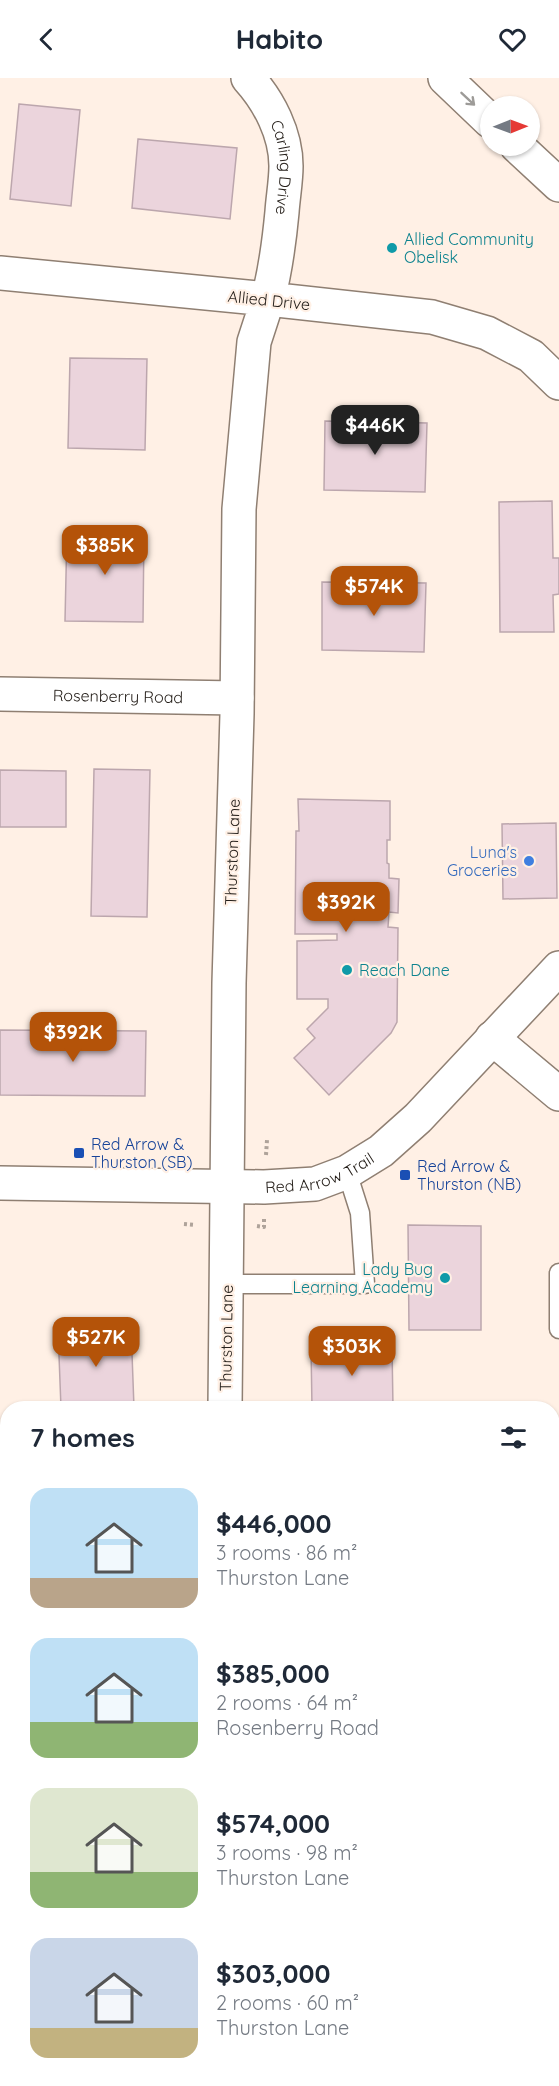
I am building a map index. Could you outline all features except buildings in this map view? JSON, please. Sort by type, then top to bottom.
[{"type":"main road","name":"Carling Drive","points":[[248,78],[265,100],[274,118],[282,141],[286,165],[278,260],[268,299]]},
{"type":"main road","points":[[445,78],[480,111]]},
{"type":"main road","points":[[528,156],[559,185]]},
{"type":"main road","name":"Allied Drive","points":[[0,273],[432,317],[487,333],[531,356],[559,383]]},
{"type":"main road","name":"Thurston Lane","points":[[225,1401],[229,983],[237,698],[239,509],[254,342],[268,299]]},
{"type":"main road","name":"Rosenberry Road","points":[[0,694],[237,698]]},
{"type":"main road","name":"Red Arrow Trail","points":[[0,1183],[264,1187],[315,1184],[347,1172],[381,1151],[418,1118],[559,968]]},
{"type":"main road","points":[[492,1038],[559,1094]]},
{"type":"lane","points":[[227,1284],[365,1284],[360,1214],[347,1172]]},
{"type":"lane","points":[[559,1273],[559,1329]]},
{"type":"place","name":"Allied Community Obelisk","points":[[392,248]]},
{"type":"place","name":"Luna's Groceries","points":[[529,861]]},
{"type":"place","name":"Reach Dane","points":[[347,970]]},
{"type":"place","name":"Red Arrow & Thurston (SB)","points":[[79,1153]]},
{"type":"place","name":"Red Arrow & Thurston (NB)","points":[[405,1175]]},
{"type":"place","name":"Lady Bug Learning Academy","points":[[445,1278]]}]
